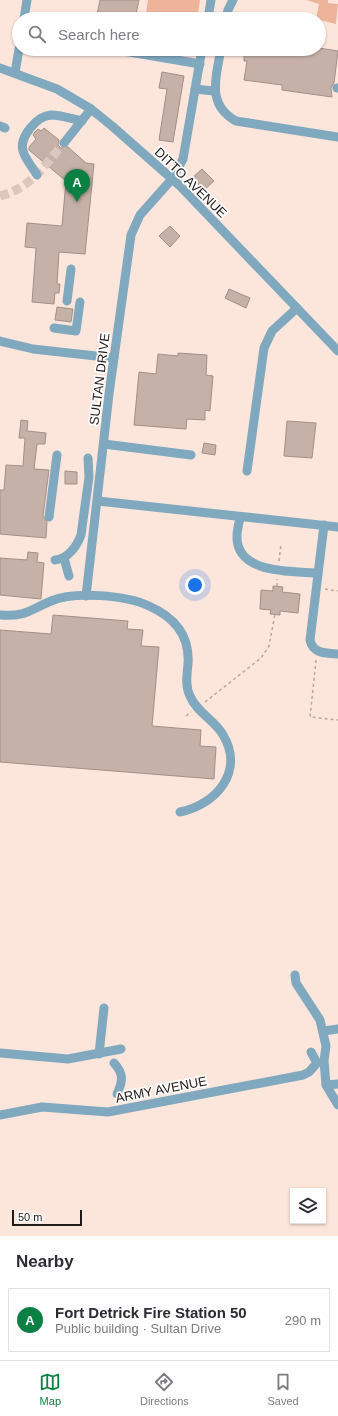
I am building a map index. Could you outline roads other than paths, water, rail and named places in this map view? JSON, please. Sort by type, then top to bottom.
[{"type":"street","points":[[25,12],[27,0]]},
{"type":"street","points":[[209,12],[211,0]]},
{"type":"street","points":[[228,12],[233,0]]},
{"type":"street","points":[[15,73],[18,56]]},
{"type":"street","points":[[153,56],[200,64]]},
{"type":"street","name":"SULTAN DRIVE","points":[[86,596],[114,358],[131,235],[140,216],[172,179],[183,159],[201,56]]},
{"type":"street","points":[[220,56],[214,91],[218,102],[229,117],[236,121],[338,136]]},
{"type":"street","name":"DITTO AVENUE","points":[[0,68],[57,89],[91,109],[172,179],[297,308],[336,346]]},
{"type":"street","points":[[195,89],[214,91]]},
{"type":"street","points":[[64,143],[91,109]]},
{"type":"street","points":[[37,175],[23,153],[22,148],[29,129],[40,119],[50,115],[82,121]]},
{"type":"street","points":[[67,301],[71,269]]},
{"type":"street","points":[[54,328],[76,331],[80,302]]},
{"type":"street","points":[[247,471],[264,348],[272,332],[297,308]]},
{"type":"street","points":[[0,341],[33,349],[114,358]]},
{"type":"street","points":[[104,444],[191,455]]},
{"type":"street","points":[[49,518],[57,455]]},
{"type":"street","points":[[69,576],[59,559],[75,546],[82,535],[89,478],[88,458]]},
{"type":"street","points":[[98,501],[144,505],[240,518],[338,527]]},
{"type":"street","points":[[240,518],[237,536],[240,550],[246,559],[255,565],[278,570],[317,573]]},
{"type":"street","points":[[324,525],[317,573],[311,644],[318,652],[338,654]]},
{"type":"street","points":[[0,615],[15,616],[26,614],[52,600],[86,596],[115,596],[149,606],[166,615],[175,623],[182,631],[186,642],[188,654],[186,685],[190,697],[197,707],[218,727],[226,739],[230,752],[229,772],[224,783],[210,801],[192,810],[180,812]]},
{"type":"street","points":[[295,975],[296,983],[313,1006],[324,1031],[326,1046],[324,1061],[326,1085],[338,1105]]},
{"type":"street","points":[[99,1054],[104,1008]]},
{"type":"street","points":[[324,1031],[338,1029]]},
{"type":"street","points":[[0,1053],[68,1059],[121,1049]]},
{"type":"street","name":"ARMY AVENUE","points":[[0,1114],[42,1107],[108,1112],[303,1075],[310,1072],[315,1066],[314,1056]]},
{"type":"street","points":[[114,1063],[120,1070],[123,1077],[117,1094]]},
{"type":"street","points":[[326,1085],[338,1084]]},
{"type":"tunnel","points":[[0,196],[20,188],[29,182],[64,143]]},
{"type":"place","name":"Fort Detrick Fire Station 50","points":[[77,202]]}]
